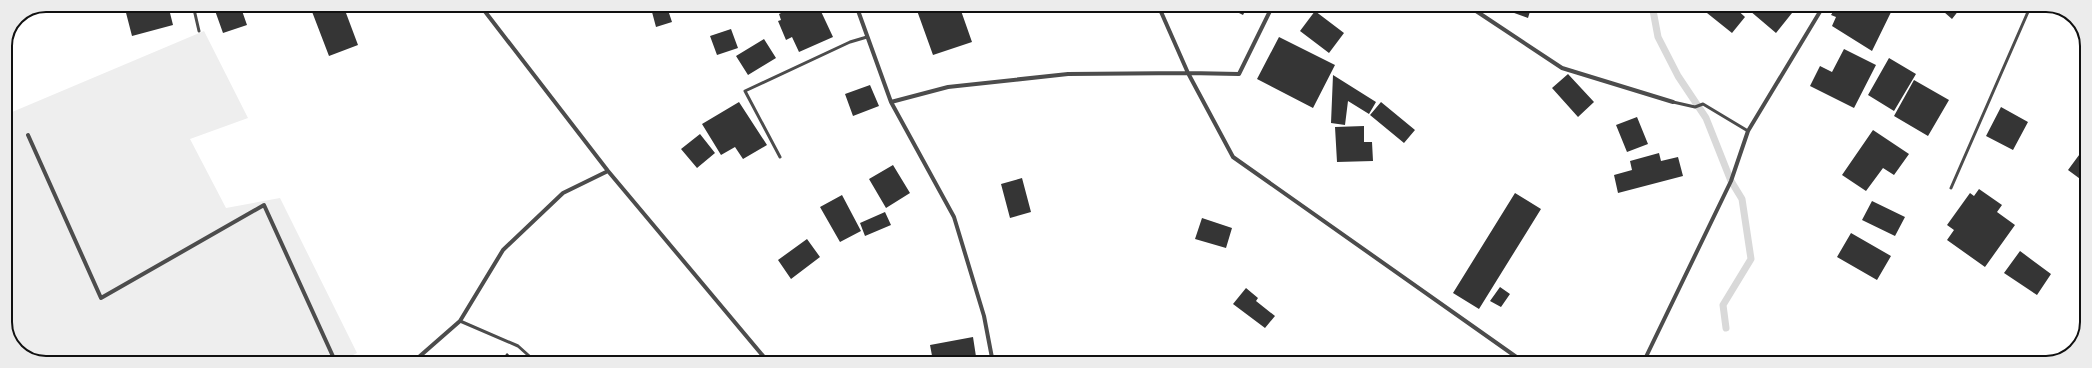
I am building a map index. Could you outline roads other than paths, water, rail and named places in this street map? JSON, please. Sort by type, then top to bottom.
[{"type":"street","points":[[485,12],[608,171],[764,356]]},
{"type":"street","points":[[858,12],[891,102],[954,217],[984,316],[992,356]]},
{"type":"street","points":[[1161,12],[1188,73],[1233,157],[1515,356]]},
{"type":"street","points":[[891,102],[948,87],[1068,74],[1239,74],[1270,12]]},
{"type":"street","points":[[1478,12],[1562,68],[1673,102]]},
{"type":"street","points":[[1646,356],[1731,181],[1748,132],[1820,12]]},
{"type":"street","points":[[28,135],[101,298],[264,205],[333,356]]},
{"type":"street","points":[[420,356],[460,321],[503,250],[563,193],[608,171]]},
{"type":"lane","points":[[195,12],[199,30]]},
{"type":"lane","points":[[1952,188],[2028,12]]},
{"type":"lane","points":[[780,157],[745,91],[850,42],[867,38]]},
{"type":"lane","points":[[1673,102],[1694,107],[1703,104],[1748,132]]},
{"type":"lane","points":[[460,321],[518,346],[529,356]]},
{"type":"waterway","points":[[1653,12],[1658,37],[1678,76],[1706,118],[1731,181],[1742,199],[1751,259],[1723,305],[1726,328]]}]
